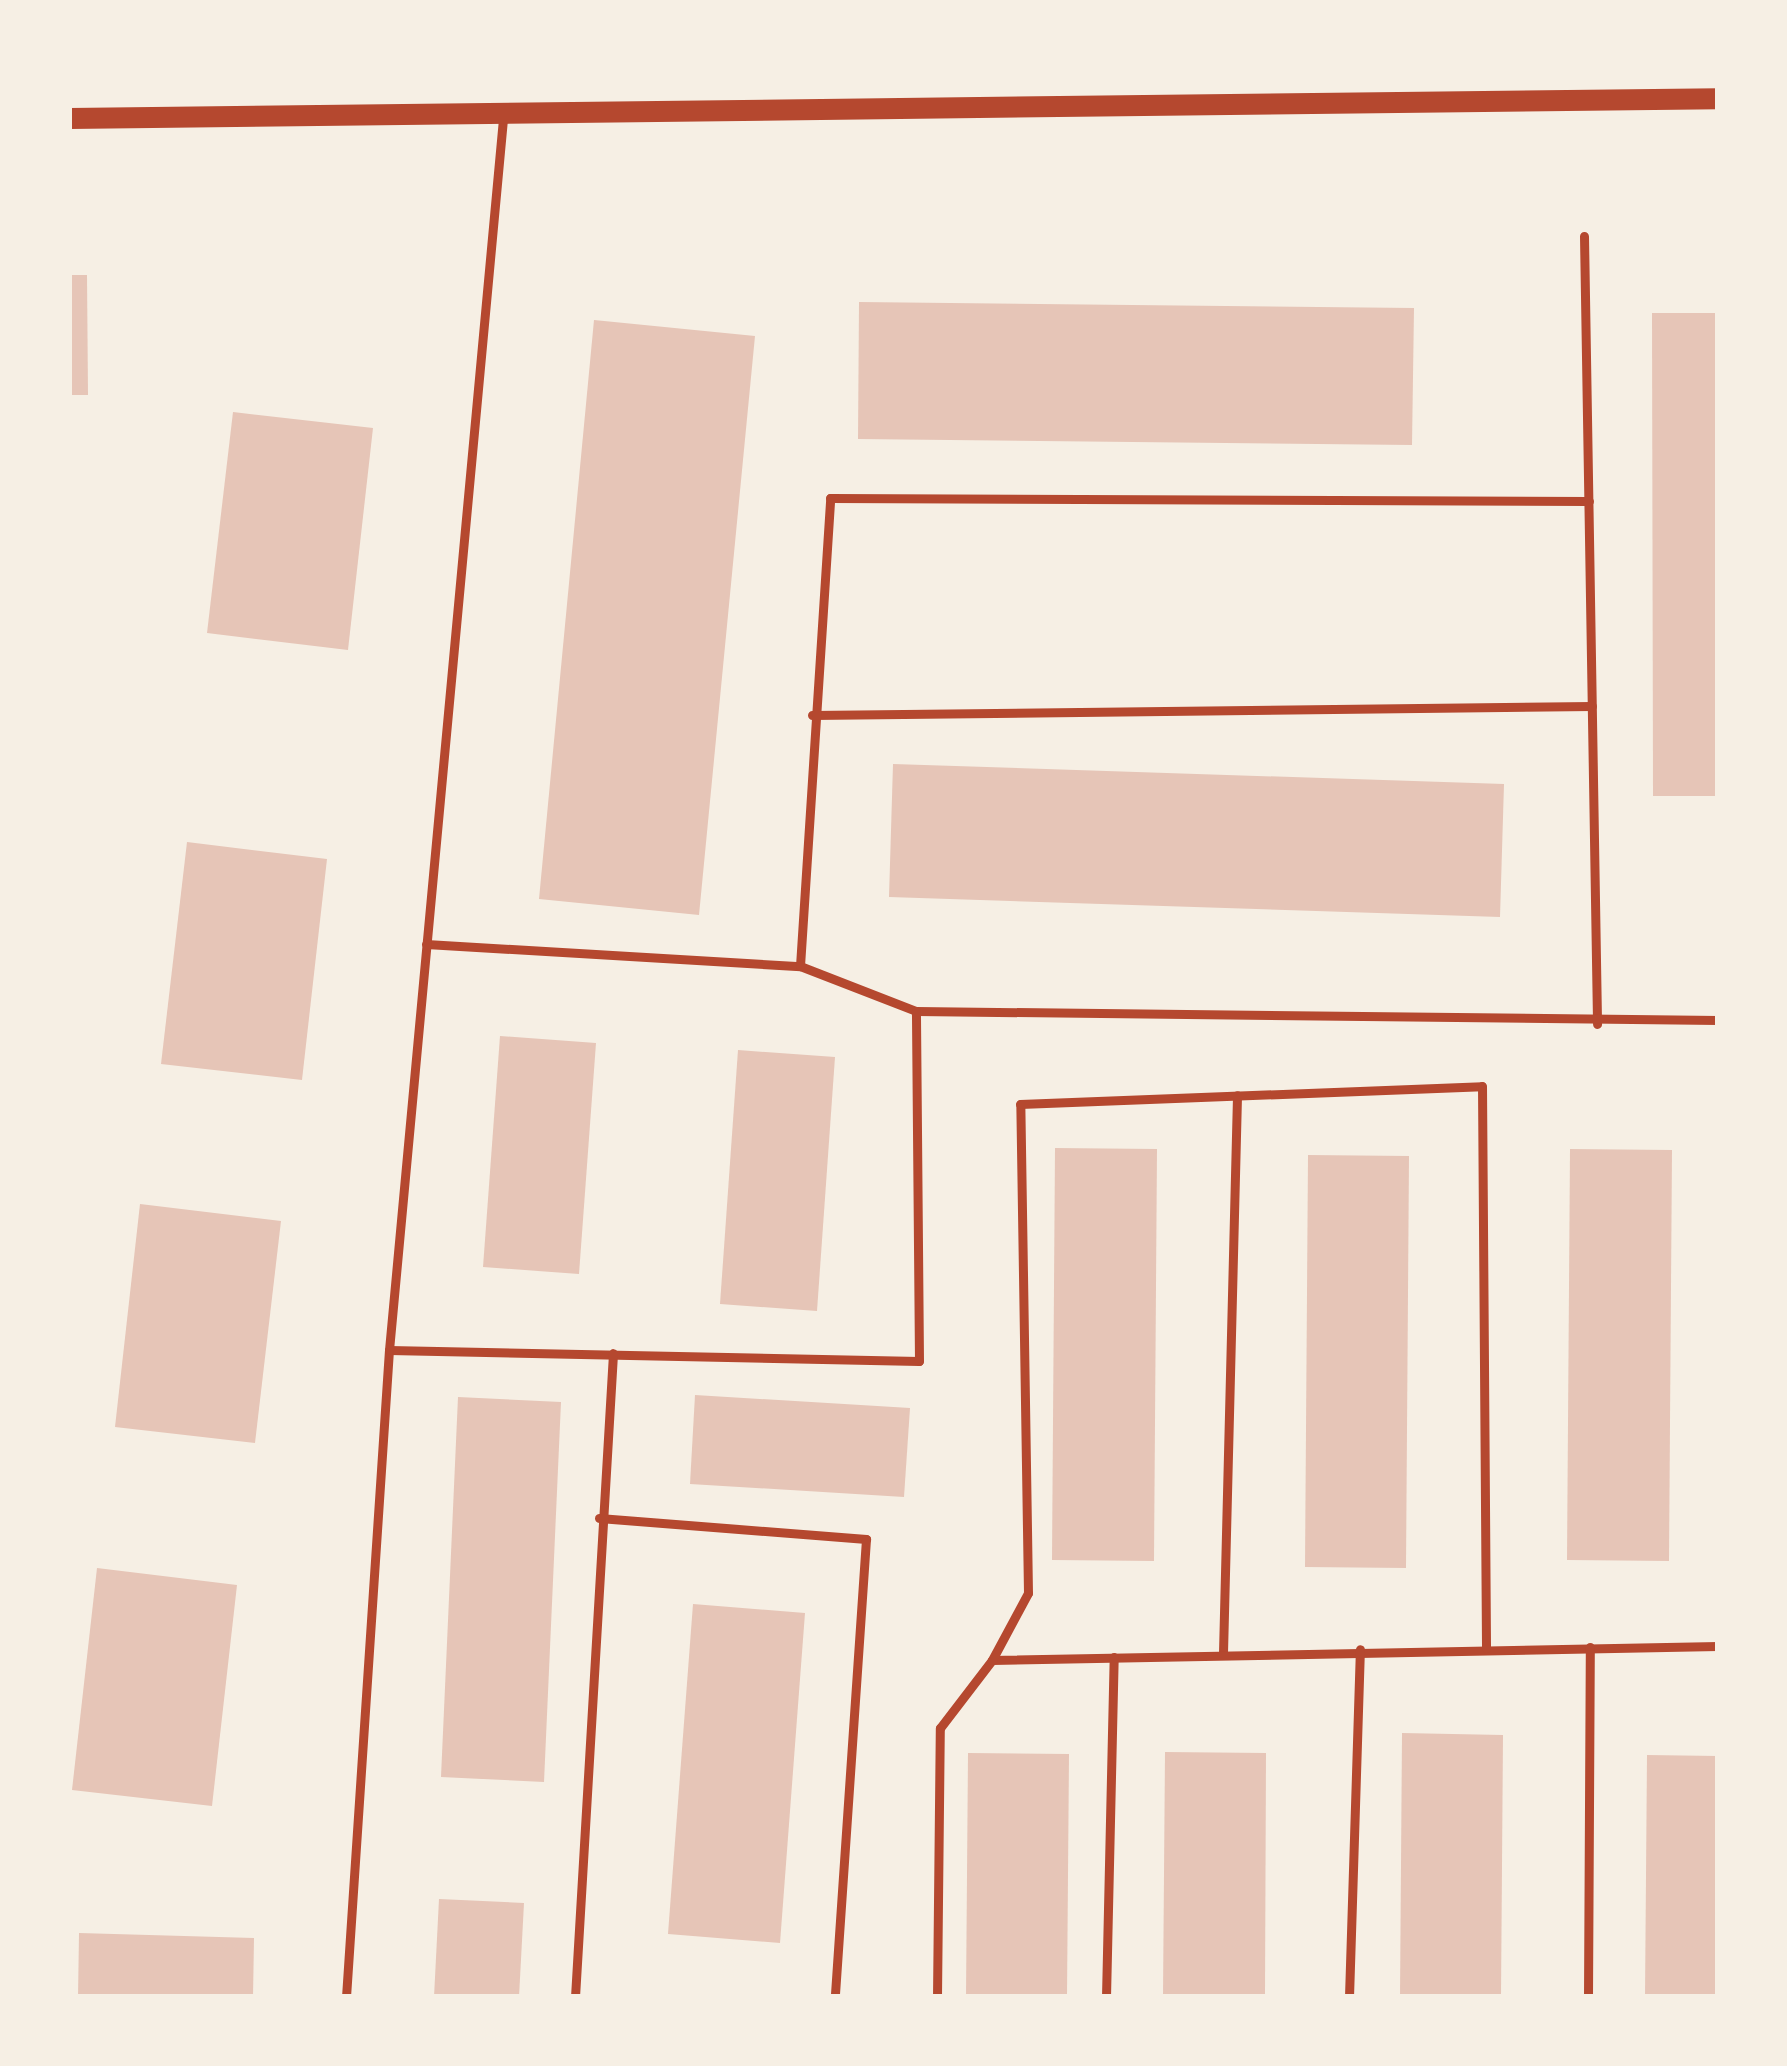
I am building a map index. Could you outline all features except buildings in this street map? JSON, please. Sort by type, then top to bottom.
[{"type":"street","points":[[69,118],[503,118],[1718,98]]},
{"type":"lane","points":[[346,1997],[388,1350],[503,118]]},
{"type":"lane","points":[[1585,236],[1597,1024]]},
{"type":"lane","points":[[800,966],[812,716],[830,498],[1589,502]]},
{"type":"lane","points":[[812,716],[1592,706]]},
{"type":"lane","points":[[426,944],[800,966],[916,1011],[1597,1024],[1718,1020]]},
{"type":"lane","points":[[388,1350],[920,1361],[916,1011]]},
{"type":"lane","points":[[938,1997],[940,1728],[992,1660],[1028,1593],[1020,1104],[1482,1086],[1486,1648]]},
{"type":"lane","points":[[1223,1653],[1237,1095]]},
{"type":"lane","points":[[575,1997],[599,1518],[613,1353]]},
{"type":"lane","points":[[599,1518],[866,1539],[835,1997]]},
{"type":"lane","points":[[992,1660],[1360,1649],[1718,1646]]},
{"type":"lane","points":[[1588,1997],[1590,1647]]},
{"type":"lane","points":[[1349,1997],[1360,1649]]},
{"type":"lane","points":[[1106,1997],[1114,1657]]}]
